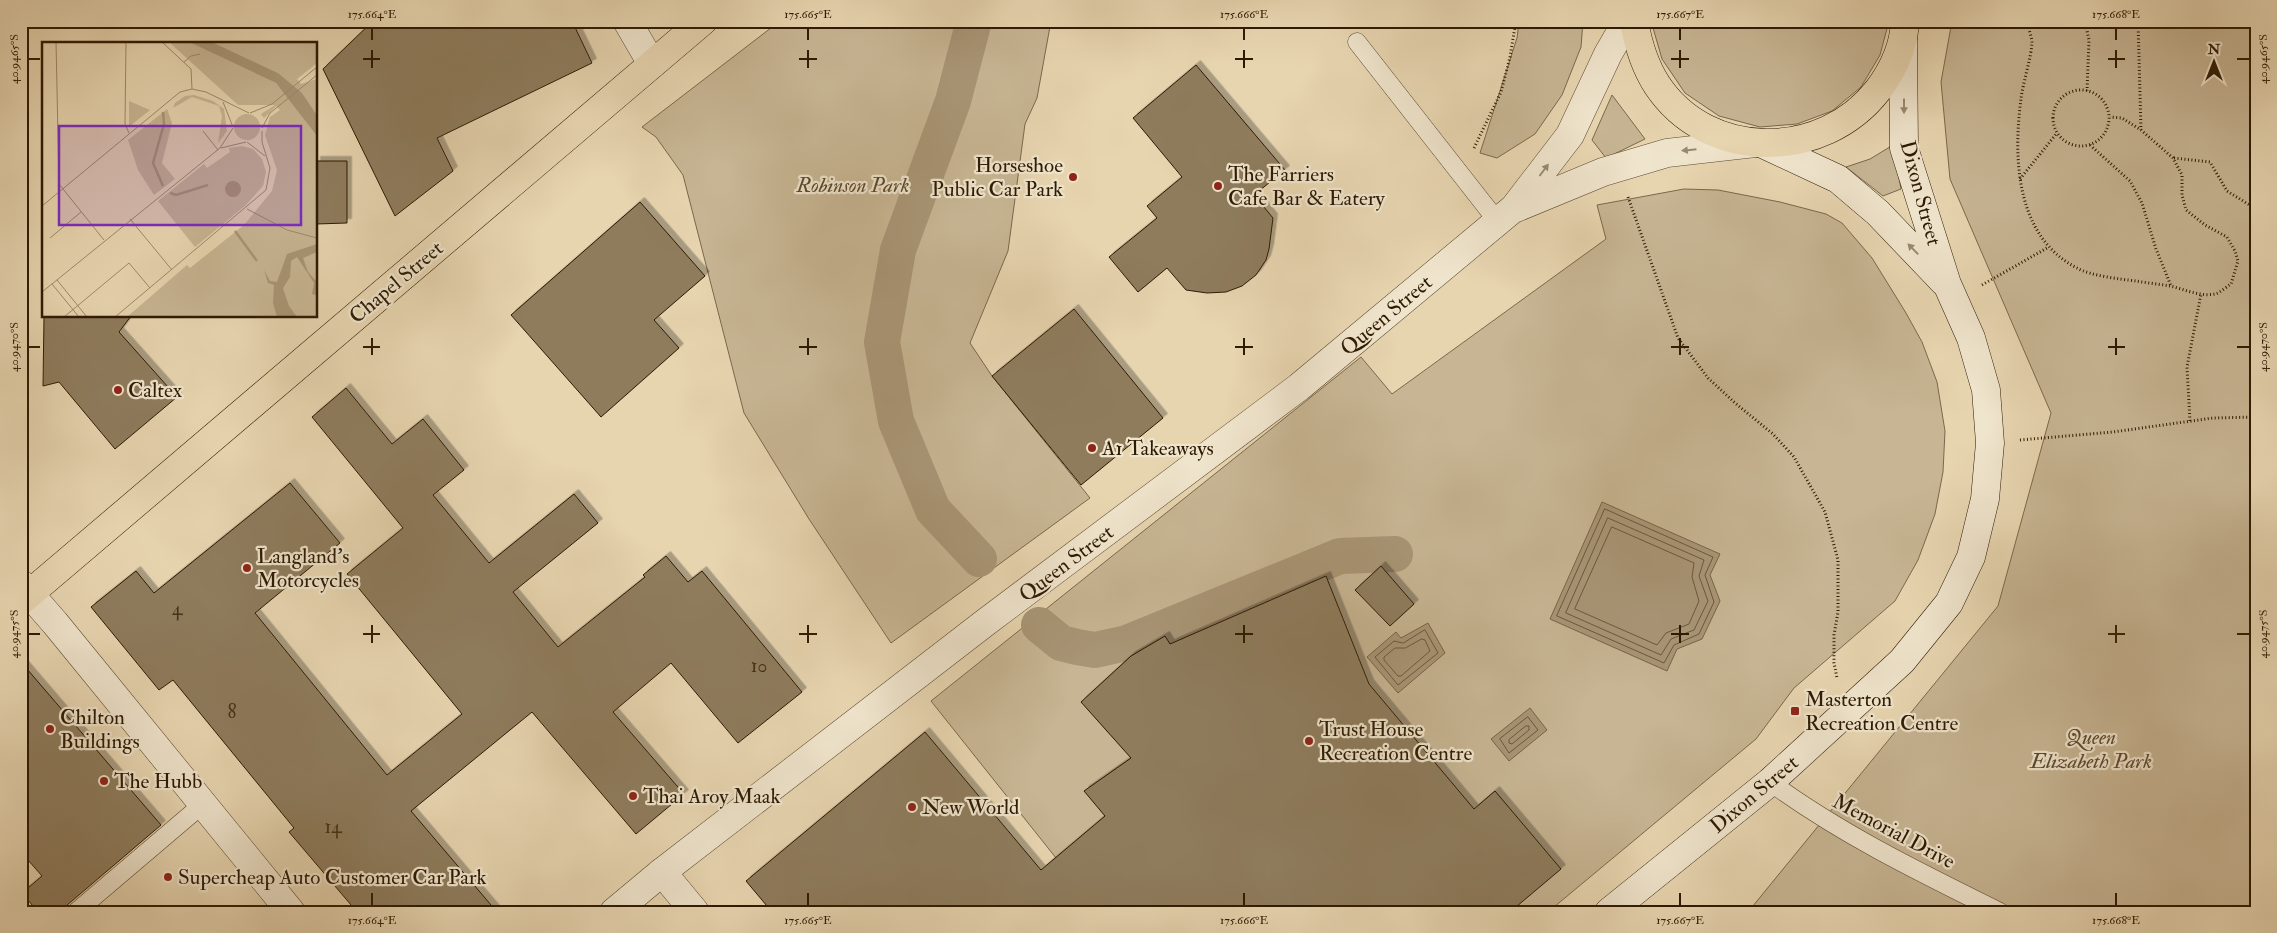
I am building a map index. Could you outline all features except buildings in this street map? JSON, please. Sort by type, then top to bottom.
[{"type":"highway","name":"Chapel Street","points":[[24,593],[703,21]]},
{"type":"highway","points":[[1634,21],[1639,51],[1657,85],[1684,114],[1717,134],[1759,144],[1801,141],[1836,127],[1866,105],[1890,75],[1905,29]]},
{"type":"street","points":[[627,21],[652,64]]},
{"type":"street","name":"Queen Street","points":[[614,912],[662,872],[986,622],[1299,387],[1506,215],[1570,135],[1608,54],[1627,21]]},
{"type":"street","name":"Dixon Street","points":[[1609,912],[1770,782],[1902,661],[1949,603],[1972,557],[1985,499],[1990,443],[1986,390],[1971,338],[1950,293],[1904,148],[1905,29]]},
{"type":"street","name":"Queen Street","points":[[1506,215],[1603,172],[1667,153],[1759,144]]},
{"type":"street","name":"Dixon Street","points":[[1759,144],[1838,178],[1878,213],[1950,293]]},
{"type":"street","points":[[24,593],[203,804],[291,912]]},
{"type":"street","points":[[662,872],[695,912]]},
{"type":"lane","points":[[1357,42],[1506,215]]},
{"type":"lane","name":"Memorial Drive","points":[[1770,782],[1807,809],[1838,827],[2000,912]]},
{"type":"lane","points":[[76,912],[203,804]]},
{"type":"path","points":[[1473,151],[1501,92],[1510,57],[1516,21]]},
{"type":"path","points":[[2026,21],[2032,43],[2023,81],[2017,125],[2017,164],[2023,196],[2034,225],[2047,248],[2056,256],[2078,269],[2124,279],[2171,286],[2201,294],[2216,294],[2231,284],[2238,261],[2227,237],[2205,225],[2186,210],[2182,195],[2182,174],[2173,158],[2141,130],[2122,118],[2110,117]]},
{"type":"path","points":[[2085,21],[2089,40],[2088,91]]},
{"type":"path","points":[[2138,21],[2141,130]]},
{"type":"path","points":[[2078,90],[2088,91],[2096,94],[2108,108],[2109,126],[2105,134],[2098,141],[2081,147],[2064,141],[2057,133],[2053,115],[2061,98],[2078,90]]},
{"type":"path","points":[[2020,180],[2057,133]]},
{"type":"path","points":[[2090,145],[2130,181],[2142,203],[2156,249],[2171,286]]},
{"type":"path","points":[[2173,158],[2210,162],[2227,191],[2256,209]]},
{"type":"path","points":[[1626,194],[1678,338],[1708,378],[1735,404],[1773,434],[1794,457],[1825,512],[1838,560],[1839,597],[1834,635],[1834,664],[1845,713]]},
{"type":"path","points":[[1950,293],[2047,248]]},
{"type":"path","points":[[2190,421],[2187,367],[2201,294]]},
{"type":"path","points":[[1990,443],[2113,432],[2190,421],[2256,418]]},
{"type":"green space","name":"Robinson Park","points":[[780,21],[1051,21],[1037,98],[1025,124],[1008,251],[970,343],[992,376],[1090,498],[891,643],[809,519],[744,413],[683,175],[656,137],[642,127]]},
{"type":"green space","points":[[1519,21],[1583,21],[1581,47],[1562,95],[1535,134],[1497,158],[1480,153],[1517,38]]},
{"type":"green space","points":[[1651,21],[1889,21],[1880,55],[1861,87],[1832,111],[1797,124],[1760,127],[1719,116],[1685,93],[1662,59]]},
{"type":"green space","name":"Queen Elizabeth Park","points":[[1952,21],[2256,21],[2256,912],[1748,912],[1998,606],[2051,413],[1950,179],[1941,82]]},
{"type":"green space","points":[[1612,95],[1645,139],[1606,158],[1592,140]]},
{"type":"green space","points":[[1893,145],[1901,189],[1883,196],[1846,167],[1870,159]]},
{"type":"green space","points":[[1684,189],[1718,190],[1780,202],[1826,214],[1842,223],[1872,258],[1922,342],[1937,382],[1945,431],[1943,472],[1935,514],[1918,560],[1895,601],[1794,688],[1756,739],[1548,912],[1099,912],[931,701],[1361,357],[1392,394],[1606,239],[1597,205]]},
{"type":"water","points":[[1602,502],[1720,554],[1710,575],[1720,601],[1702,639],[1677,649],[1667,671],[1550,619]]},
{"type":"water","points":[[1428,623],[1445,653],[1398,693],[1367,657],[1396,632],[1401,638]]},
{"type":"water","points":[[1530,708],[1547,730],[1509,761],[1491,739]]},
{"type":"waterway","points":[[974,21],[953,101],[898,250],[882,342],[896,421],[933,510],[979,559]]},
{"type":"waterway","points":[[1039,625],[1061,643],[1095,650],[1127,643],[1340,556],[1395,554]]},
{"type":"place","name":"Horseshoe Public Car Park","points":[[1073,177]]},
{"type":"place","name":"The Farriers Cafe Bar & Eatery","points":[[1218,186]]},
{"type":"place","name":"Caltex","points":[[118,390]]},
{"type":"place","name":"A1 Takeaways","points":[[1092,448]]},
{"type":"place","name":"Langland's Motorcycles","points":[[247,568]]},
{"type":"place","name":"Masterton Recreation Centre","points":[[1795,711]]},
{"type":"place","name":"Chilton Buildings","points":[[50,729]]},
{"type":"place","name":"Trust House Recreation Centre","points":[[1309,741]]},
{"type":"place","name":"The Hubb","points":[[104,781]]},
{"type":"place","name":"Thai Aroy Maak","points":[[633,796]]},
{"type":"place","name":"New World","points":[[912,807]]},
{"type":"place","name":"Supercheap Auto Customer Car Park","points":[[168,877]]}]
